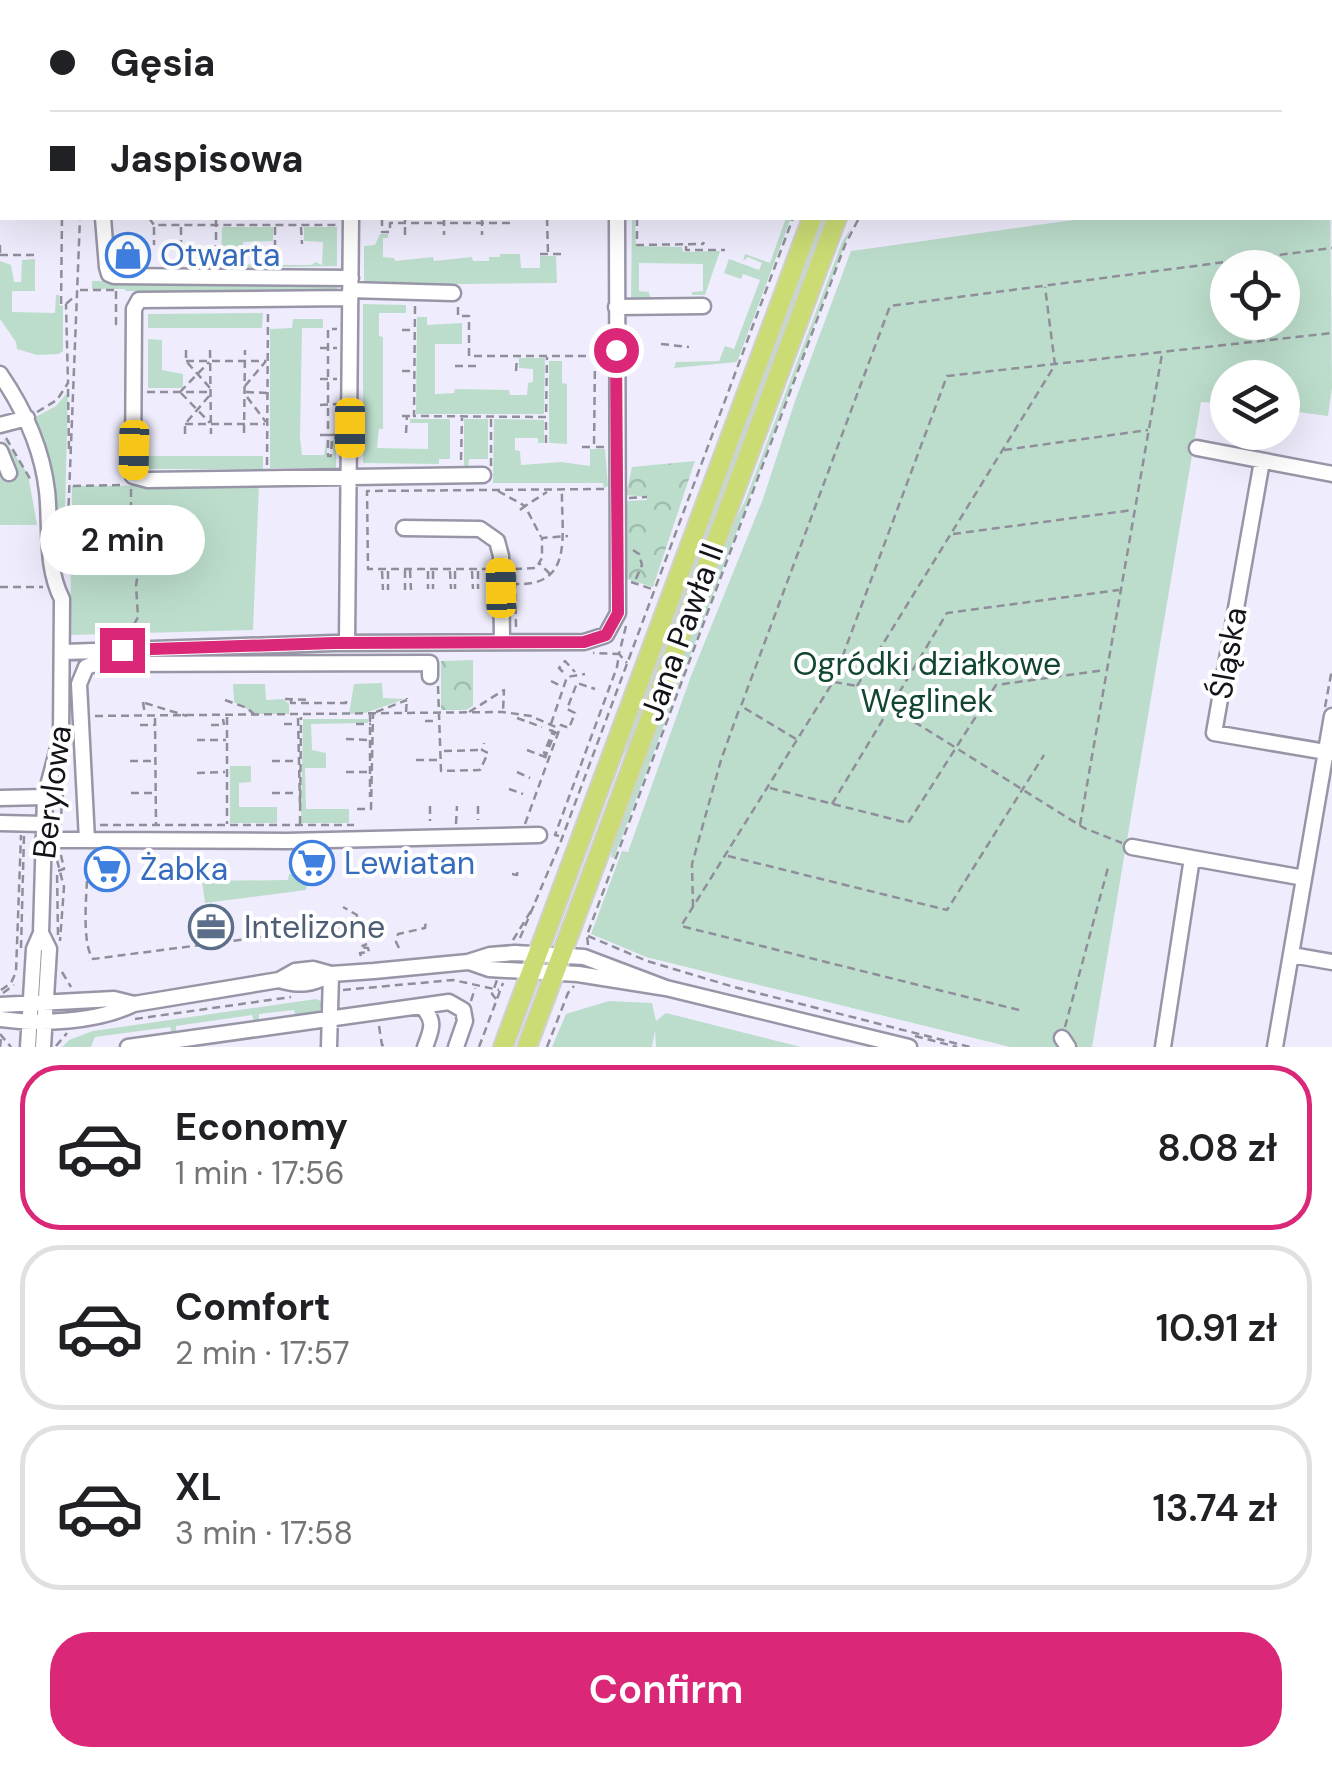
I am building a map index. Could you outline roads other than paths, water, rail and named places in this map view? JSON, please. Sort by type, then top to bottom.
[{"type":"main road","name":"Jana Pawła II","points":[[502,1047],[811,220]]},
{"type":"main road","name":"Jana Pawła II","points":[[527,1047],[836,220]]},
{"type":"street","points":[[103,220],[107,267],[114,276],[347,291],[453,293]]},
{"type":"street","points":[[64,652],[347,643],[584,642],[608,638],[618,613],[617,220]]},
{"type":"street","points":[[345,221],[347,643]]},
{"type":"street","points":[[347,291],[151,298],[135,304],[133,476],[148,480],[344,477],[482,486]]},
{"type":"street","points":[[616,307],[704,306]]},
{"type":"street","name":"Berylowa","points":[[0,374],[26,418],[47,489],[49,548],[59,593],[64,652],[61,737],[44,824],[53,840],[41,933],[34,949],[44,1047]]},
{"type":"street","points":[[0,424],[26,418]]},
{"type":"street","points":[[1198,448],[1332,474]]},
{"type":"street","points":[[0,451],[9,473]]},
{"type":"street","name":"Śląska","points":[[1262,461],[1214,733],[1329,752]]},
{"type":"street","points":[[404,528],[480,529],[498,540],[502,642]]},
{"type":"street","points":[[90,832],[80,757],[79,684],[86,666],[430,670]]},
{"type":"street","points":[[1275,1047],[1329,752],[1328,716]]},
{"type":"street","points":[[0,798],[51,800]]},
{"type":"street","points":[[0,823],[44,824]]},
{"type":"street","points":[[53,840],[90,832],[287,841],[539,835]]},
{"type":"street","points":[[1132,847],[1304,878]]},
{"type":"street","points":[[1163,1047],[1192,858]]},
{"type":"street","points":[[0,1005],[38,1012],[116,1012],[134,1004],[279,980],[306,984],[331,974],[468,962],[515,953],[534,962]]},
{"type":"street","points":[[1292,955],[1332,962]]},
{"type":"street","points":[[468,962],[508,970],[534,962],[558,963],[584,957],[666,988]]},
{"type":"street","points":[[558,963],[578,974],[666,988],[909,1047]]},
{"type":"street","points":[[328,1047],[331,974]]},
{"type":"street","points":[[128,1047],[450,1002],[463,1010],[465,1021],[456,1047]]},
{"type":"street","points":[[421,1006],[430,1014],[433,1025],[425,1047]]},
{"type":"street","points":[[0,1019],[38,1012]]},
{"type":"street","name":"Berylowa","points":[[21,1044],[38,1012]]},
{"type":"place","name":"Otwarta","points":[[128,255]]},
{"type":"place","name":"Lewiatan","points":[[312,863]]},
{"type":"place","name":"Żabka","points":[[107,869]]},
{"type":"place","name":"Intelizone","points":[[211,927]]},
{"type":"park label","name":"Ogródki działkowe Węglinek","points":[[927,682]]}]
